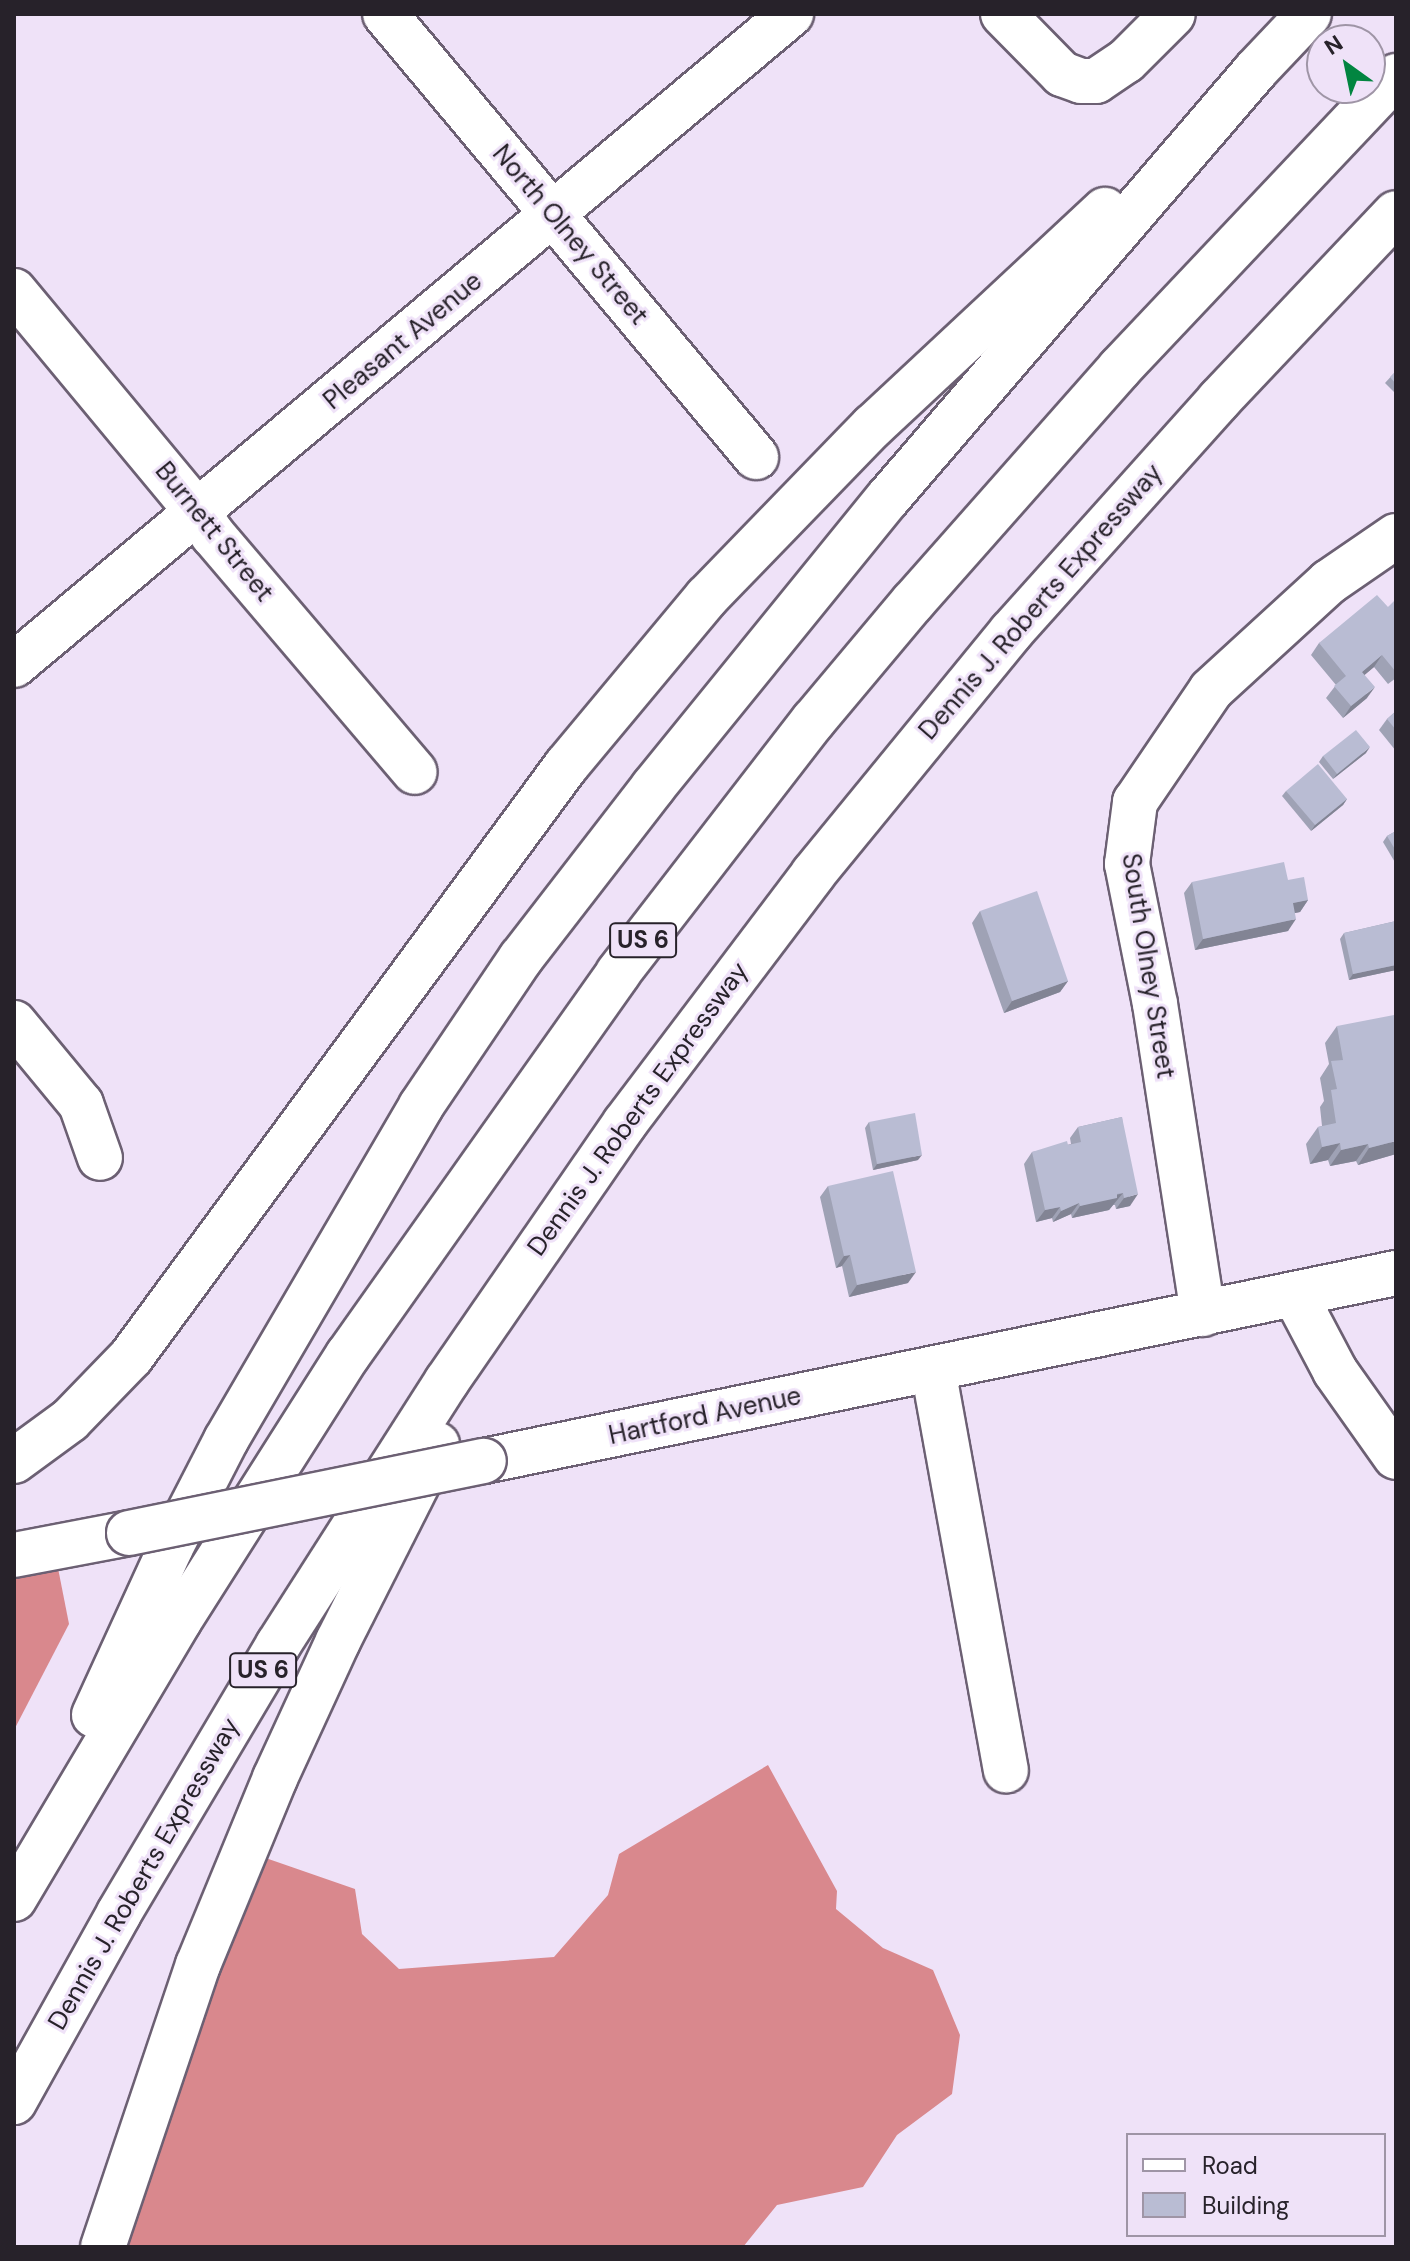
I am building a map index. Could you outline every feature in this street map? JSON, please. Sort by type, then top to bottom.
[{"type":"main road","name":"North Olney Street","points":[[385,14],[756,457]]},
{"type":"main road","name":"Pleasant Avenue","points":[[14,665],[791,14]]},
{"type":"main road","points":[[1003,14],[1062,74],[1081,81],[1096,81],[1126,61],[1173,14]]},
{"type":"main road","points":[[16,1894],[118,1661],[226,1440],[392,1154],[468,1032],[608,844],[888,498],[1256,70],[1309,14]]},
{"type":"main road","points":[[14,1461],[70,1420],[131,1357],[566,766],[707,597],[873,426],[1256,70]]},
{"type":"main road","name":"US 6","points":[[16,1894],[179,1621],[348,1355],[618,973],[813,721],[913,602],[1120,368],[1396,76]]},
{"type":"main road","name":"Dennis J. Roberts Expressway","points":[[14,2102],[119,1913],[278,1645],[535,1251],[717,997],[911,752],[1115,513],[1396,213]]},
{"type":"main road","name":"Burnett Street","points":[[14,291],[213,535],[415,772]]},
{"type":"main road","name":"South Olney Street","points":[[1203,1314],[1155,1004],[1127,864],[1135,802],[1211,690],[1329,582],[1396,536]]},
{"type":"main road","points":[[14,1023],[81,1104],[100,1158]]},
{"type":"main road","points":[[103,2247],[198,1965],[275,1778],[338,1641],[535,1251]]},
{"type":"main road","name":"Hartford Avenue","points":[[14,1555],[1396,1273]]},
{"type":"main road","points":[[1295,1295],[1335,1371],[1396,1457]]},
{"type":"main road","points":[[933,1369],[1006,1770]]},
{"type":"shaded area","points":[[56,1558],[69,1624],[14,1730],[14,1564]]},
{"type":"shaded area","points":[[768,1765],[837,1891],[836,1909],[883,1948],[933,1970],[960,2035],[952,2094],[897,2135],[863,2187],[777,2205],[743,2247],[121,2247],[257,1855],[355,1889],[362,1934],[399,1969],[554,1957],[608,1895],[619,1854]]},
{"type":"building","points":[[1377,595],[1388,607],[1394,601],[1396,603],[1396,672],[1382,655],[1362,672],[1375,687],[1351,706],[1334,686],[1346,676],[1319,643]]},
{"type":"building","points":[[1396,711],[1396,730],[1387,719]]},
{"type":"building","points":[[1356,730],[1370,747],[1337,774],[1323,756]]},
{"type":"building","points":[[1318,764],[1347,799],[1315,825],[1286,791]]},
{"type":"building","points":[[1396,831],[1396,851],[1387,836]]},
{"type":"building","points":[[1284,862],[1288,880],[1304,877],[1308,900],[1293,903],[1296,919],[1203,939],[1192,882]]},
{"type":"building","points":[[1037,891],[1068,981],[1012,1001],[980,911]]},
{"type":"building","points":[[1396,921],[1396,965],[1353,974],[1344,933]]},
{"type":"building","points":[[1394,1015],[1396,1141],[1369,1148],[1368,1144],[1341,1150],[1340,1143],[1322,1147],[1318,1127],[1336,1123],[1331,1090],[1337,1089],[1331,1061],[1343,1060],[1337,1026]]},
{"type":"building","points":[[915,1113],[922,1155],[877,1164],[869,1122]]},
{"type":"building","points":[[1122,1117],[1138,1194],[1124,1198],[1123,1193],[1117,1194],[1117,1198],[1080,1206],[1079,1203],[1061,1211],[1060,1207],[1045,1210],[1032,1152],[1067,1141],[1068,1145],[1081,1142],[1078,1127]]},
{"type":"building","points":[[893,1171],[916,1272],[857,1285],[850,1255],[844,1256],[828,1186]]}]
